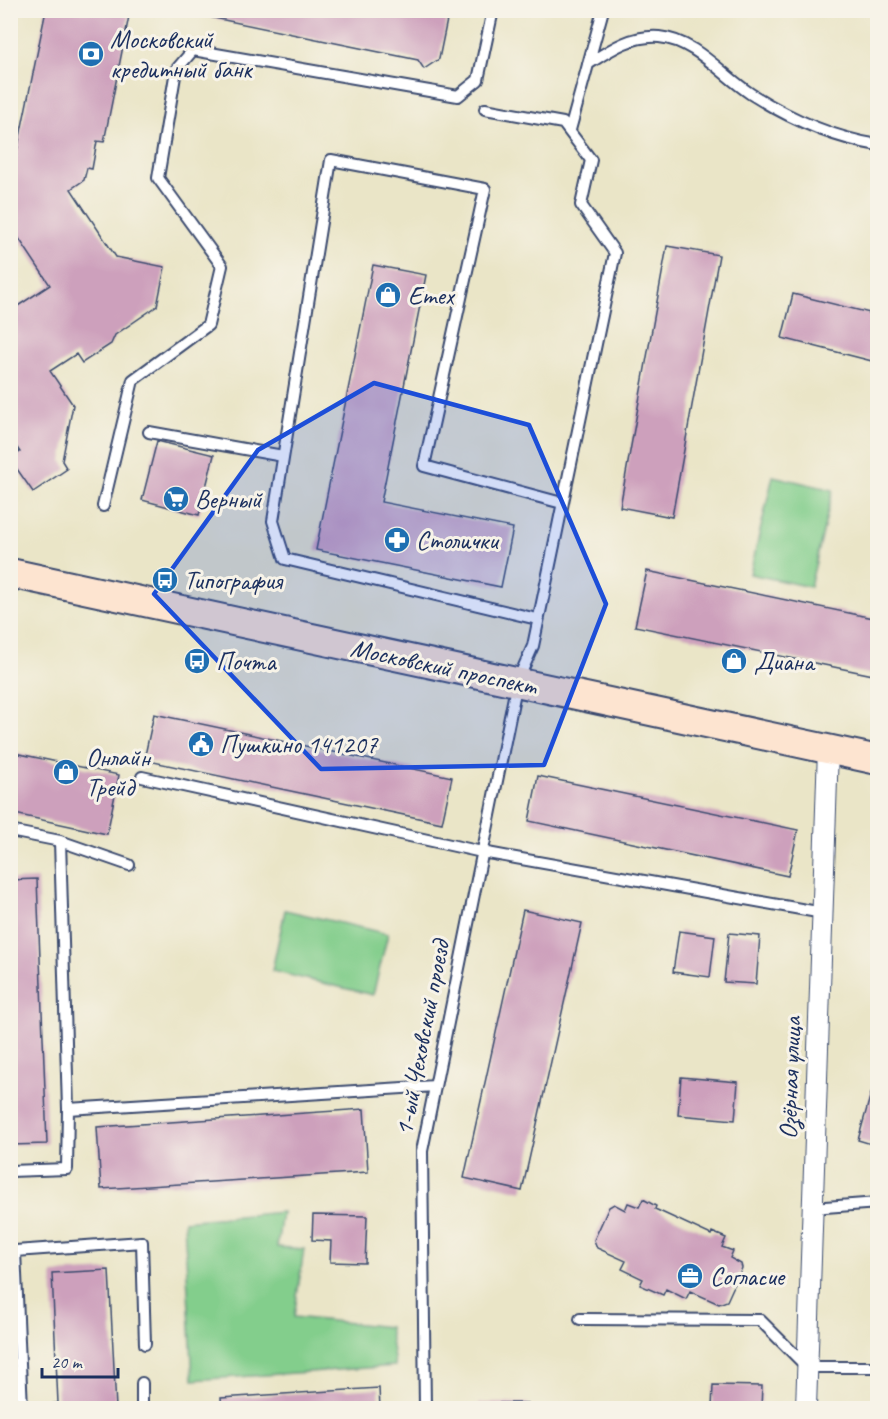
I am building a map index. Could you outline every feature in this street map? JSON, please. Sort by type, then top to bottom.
[{"type":"main road","name":"Московский проспект","points":[[10,573],[878,760]]},
{"type":"street","name":"Озёрная улица","points":[[806,1408],[828,749]]},
{"type":"lane","points":[[104,506],[134,380],[208,325],[222,266],[158,178],[176,69],[193,50],[458,96],[478,80],[493,10]]},
{"type":"lane","points":[[485,109],[563,123],[570,130],[603,10]]},
{"type":"lane","points":[[588,64],[622,42],[658,37],[683,43],[751,94],[804,124],[878,145]]},
{"type":"lane","name":"1-ый Чеховский проезд","points":[[425,1408],[422,1150],[517,682],[533,646],[615,253],[581,205],[591,160],[570,130]]},
{"type":"lane","points":[[537,619],[285,559],[273,521],[331,160],[484,189],[424,466],[562,503]]},
{"type":"lane","points":[[150,432],[283,456]]},
{"type":"lane","points":[[142,777],[482,852],[823,913]]},
{"type":"lane","points":[[10,831],[60,841],[129,865]]},
{"type":"lane","points":[[10,1171],[67,1169],[68,1109],[60,841]]},
{"type":"lane","points":[[68,1109],[435,1086]]},
{"type":"lane","points":[[812,1208],[878,1203]]},
{"type":"lane","points":[[22,1408],[15,1251],[142,1242],[145,1344]]},
{"type":"lane","points":[[580,1319],[760,1320],[807,1367],[878,1367]]},
{"type":"lane","points":[[142,1383],[142,1408]]},
{"type":"highlighted area","points":[[374,383],[529,425],[606,604],[544,765],[321,769],[154,594],[258,450]]},
{"type":"green space","points":[[773,476],[833,490],[810,587],[750,574]]},
{"type":"green space","points":[[285,910],[388,934],[373,995],[272,971]]},
{"type":"green space","points":[[282,1212],[277,1247],[304,1249],[294,1317],[389,1327],[395,1366],[193,1380],[184,1221]]},
{"type":"building","points":[[46,10],[124,10],[123,15],[129,16],[104,142],[97,141],[92,169],[87,168],[84,180],[71,189],[116,257],[165,267],[157,306],[115,335],[111,344],[82,363],[76,354],[50,371],[73,405],[62,461],[67,469],[33,492],[10,459],[20,452],[14,443],[10,446],[10,311],[50,285],[10,225],[10,185]]},
{"type":"building","points":[[449,10],[439,59],[424,69],[418,60],[185,12]]},
{"type":"building","points":[[667,246],[719,255],[672,517],[620,507]]},
{"type":"building","points":[[373,265],[426,275],[381,502],[513,528],[501,587],[316,550]]},
{"type":"building","points":[[793,294],[878,315],[878,339],[872,361],[782,338]]},
{"type":"building","points":[[157,441],[214,455],[199,515],[142,500]]},
{"type":"building","points":[[647,571],[878,619],[878,676],[635,626]]},
{"type":"building","points":[[154,714],[452,777],[442,823],[144,760]]},
{"type":"building","points":[[10,752],[119,775],[107,834],[10,813]]},
{"type":"building","points":[[538,776],[798,830],[788,876],[529,821]]},
{"type":"building","points":[[37,879],[47,1144],[10,1145],[10,880]]},
{"type":"building","points":[[523,910],[582,923],[522,1191],[464,1178]]},
{"type":"building","points":[[679,931],[715,936],[710,977],[673,972]]},
{"type":"building","points":[[729,933],[760,936],[756,984],[724,982]]},
{"type":"building","points":[[878,1072],[878,1146],[858,1140]]},
{"type":"building","points":[[681,1077],[738,1082],[735,1120],[678,1115]]},
{"type":"building","points":[[364,1109],[368,1172],[101,1189],[97,1127]]},
{"type":"building","points":[[643,1199],[656,1206],[655,1209],[711,1235],[712,1232],[726,1238],[722,1247],[733,1251],[730,1258],[741,1264],[742,1268],[727,1301],[719,1304],[690,1291],[686,1299],[666,1289],[663,1295],[640,1285],[643,1279],[622,1269],[626,1261],[597,1248],[594,1240],[609,1207],[614,1204],[625,1210],[628,1203],[639,1207]]},
{"type":"building","points":[[313,1215],[367,1216],[365,1263],[330,1262],[331,1241],[312,1240]]},
{"type":"building","points":[[878,1259],[878,1281],[872,1271]]},
{"type":"building","points":[[109,1270],[116,1408],[51,1408],[50,1404],[58,1403],[52,1273]]},
{"type":"building","points":[[713,1385],[762,1386],[761,1408],[712,1408]]},
{"type":"building","points":[[379,1388],[380,1408],[222,1408],[221,1398]]},
{"type":"building","points":[[479,1403],[528,1403],[528,1408],[479,1408]]},
{"type":"place","name":"Московский кредитный банк","points":[[91,54]]},
{"type":"place","name":"Emex","points":[[388,295]]},
{"type":"place","name":"Верный","points":[[176,499]]},
{"type":"place","name":"Столички","points":[[397,540]]},
{"type":"place","name":"Типография","points":[[165,580]]},
{"type":"place","name":"Почта","points":[[197,661]]},
{"type":"place","name":"Диана","points":[[734,661]]},
{"type":"place","name":"Пушкино 141207","points":[[201,744]]},
{"type":"place","name":"Онлайн Трейд","points":[[66,772]]},
{"type":"place","name":"Согласие","points":[[690,1276]]}]
